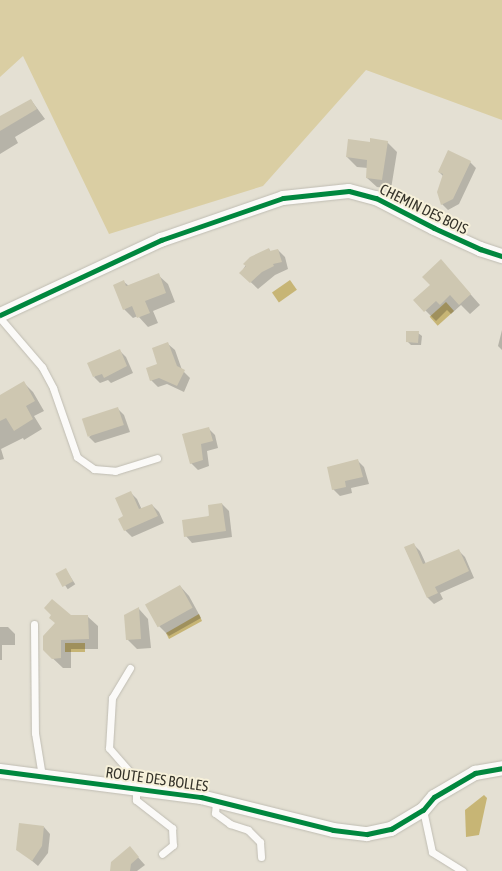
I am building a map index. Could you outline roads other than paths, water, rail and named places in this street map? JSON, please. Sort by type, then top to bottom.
[{"type":"street","name":"CHEMIN DES BOIS","points":[[0,316],[161,240],[283,198],[349,190],[376,198],[434,228],[480,249],[502,256]]},
{"type":"street","points":[[423,810],[434,797],[475,773],[502,768]]},
{"type":"street","name":"ROUTE DES BOLLES","points":[[0,771],[136,787],[216,800],[334,830],[368,834],[391,829],[423,810]]},
{"type":"lane","points":[[0,316],[42,367],[53,388],[77,457],[94,469],[116,471],[158,458]]},
{"type":"lane","points":[[34,624],[35,733],[42,776]]},
{"type":"lane","points":[[130,668],[112,698],[109,748],[132,774],[136,787],[136,800],[172,828],[174,845],[162,854]]},
{"type":"lane","points":[[216,800],[215,812],[230,824],[248,830],[260,842],[261,857]]},
{"type":"lane","points":[[423,810],[432,852],[462,871]]}]
